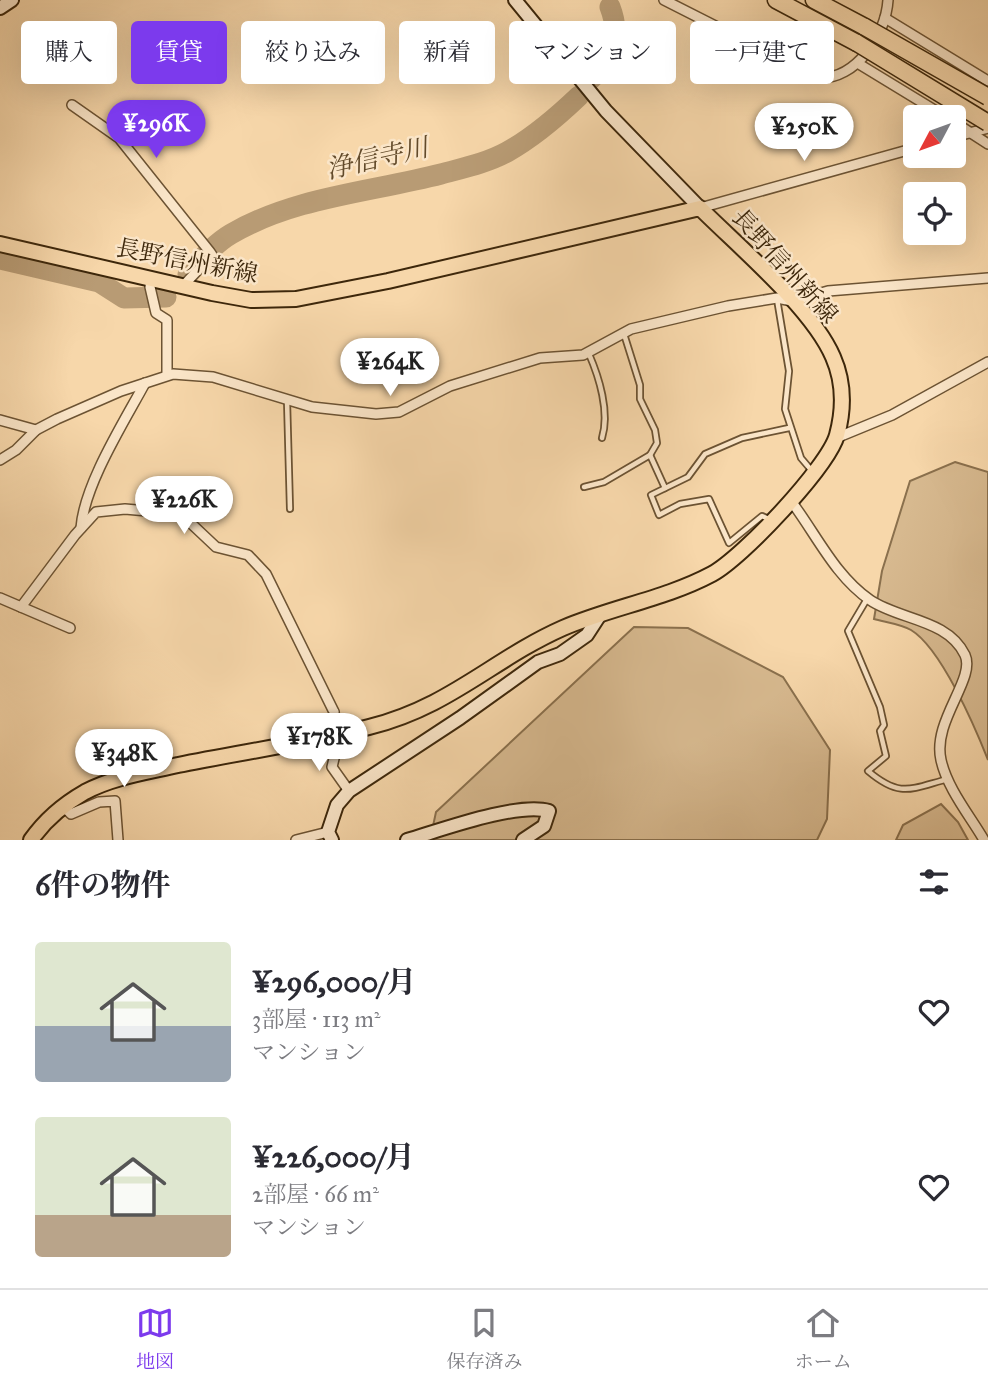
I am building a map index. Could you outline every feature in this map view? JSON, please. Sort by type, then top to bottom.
[{"type":"highway","points":[[776,0],[857,43],[988,126]]},
{"type":"highway","points":[[814,0],[988,97]]},
{"type":"main road","points":[[0,8],[12,0]]},
{"type":"main road","points":[[515,0],[606,111],[700,208]]},
{"type":"main road","name":"長野信州新線","points":[[0,244],[150,283],[183,286],[251,300],[296,299],[388,281],[700,208],[792,302],[832,354],[839,372],[841,412],[836,438],[791,500],[715,572],[687,586],[550,634],[446,699],[407,716],[367,728],[134,775],[88,791],[64,806],[31,840]]},
{"type":"main road","points":[[330,836],[337,805],[349,791],[460,718],[538,662],[561,654],[587,635],[600,615]]},
{"type":"main road","points":[[407,840],[463,823],[536,807],[549,811],[544,826],[523,840]]},
{"type":"street","points":[[664,0],[818,78],[831,79],[859,64],[885,18],[888,0]]},
{"type":"street","points":[[885,18],[988,81]]},
{"type":"street","points":[[859,64],[926,105]]},
{"type":"street","points":[[72,105],[119,138],[212,255],[183,286]]},
{"type":"street","points":[[966,134],[988,126]]},
{"type":"street","points":[[966,130],[988,144]]},
{"type":"street","points":[[700,208],[903,151]]},
{"type":"street","points":[[0,460],[16,450],[36,430],[82,407],[167,375],[212,377],[287,400],[325,408],[376,414],[399,412],[450,386],[540,358],[589,353],[631,329],[728,306],[777,298],[792,302],[828,291],[988,278]]},
{"type":"street","points":[[150,283],[156,313],[167,320],[167,375]]},
{"type":"street","points":[[836,438],[892,415],[988,362]]},
{"type":"street","points":[[81,528],[82,512],[104,456],[145,383]]},
{"type":"street","points":[[0,421],[36,430]]},
{"type":"street","points":[[791,500],[832,562],[867,598],[941,631],[964,654],[968,672],[942,730],[941,760],[948,779],[984,840]]},
{"type":"street","points":[[21,607],[96,512],[125,509],[181,514],[216,547],[248,555],[265,574],[334,712],[337,746],[332,767],[349,791]]},
{"type":"street","points":[[0,598],[70,628]]},
{"type":"street","points":[[64,806],[71,814],[99,802],[115,801],[118,840]]},
{"type":"street","points":[[296,840],[330,836]]},
{"type":"lane","points":[[777,298],[789,371],[785,409],[801,458],[813,471]]},
{"type":"lane","points":[[584,487],[604,482],[650,455],[657,443],[655,430],[640,398],[640,385],[624,334]]},
{"type":"lane","points":[[589,353],[597,373],[601,396],[604,429],[602,438]]},
{"type":"lane","points":[[287,400],[290,509]]},
{"type":"lane","points":[[771,520],[762,516],[729,543],[709,499],[680,504],[659,515],[651,495],[688,477],[705,454],[742,438],[789,428]]},
{"type":"lane","points":[[650,455],[665,488]]},
{"type":"lane","points":[[867,598],[848,631],[880,707],[884,725],[880,731],[886,756],[867,771],[888,788],[908,789],[948,779]]},
{"type":"shaded area","points":[[955,462],[988,472],[988,760],[956,689],[934,653],[911,630],[874,619],[882,571],[910,481]]},
{"type":"shaded area","points":[[634,627],[688,628],[783,677],[830,750],[827,819],[817,840],[430,840],[436,812]]},
{"type":"shaded area","points":[[941,804],[958,822],[968,840],[896,840],[903,825]]},
{"type":"waterway","name":"浄信寺川","points":[[610,7],[614,21]]},
{"type":"waterway","name":"浄信寺川","points":[[188,274],[225,238],[281,212],[333,197],[441,174],[499,156],[536,133],[579,96]]},
{"type":"waterway","name":"浄信寺川","points":[[0,259],[99,282],[124,298],[166,297]]}]
